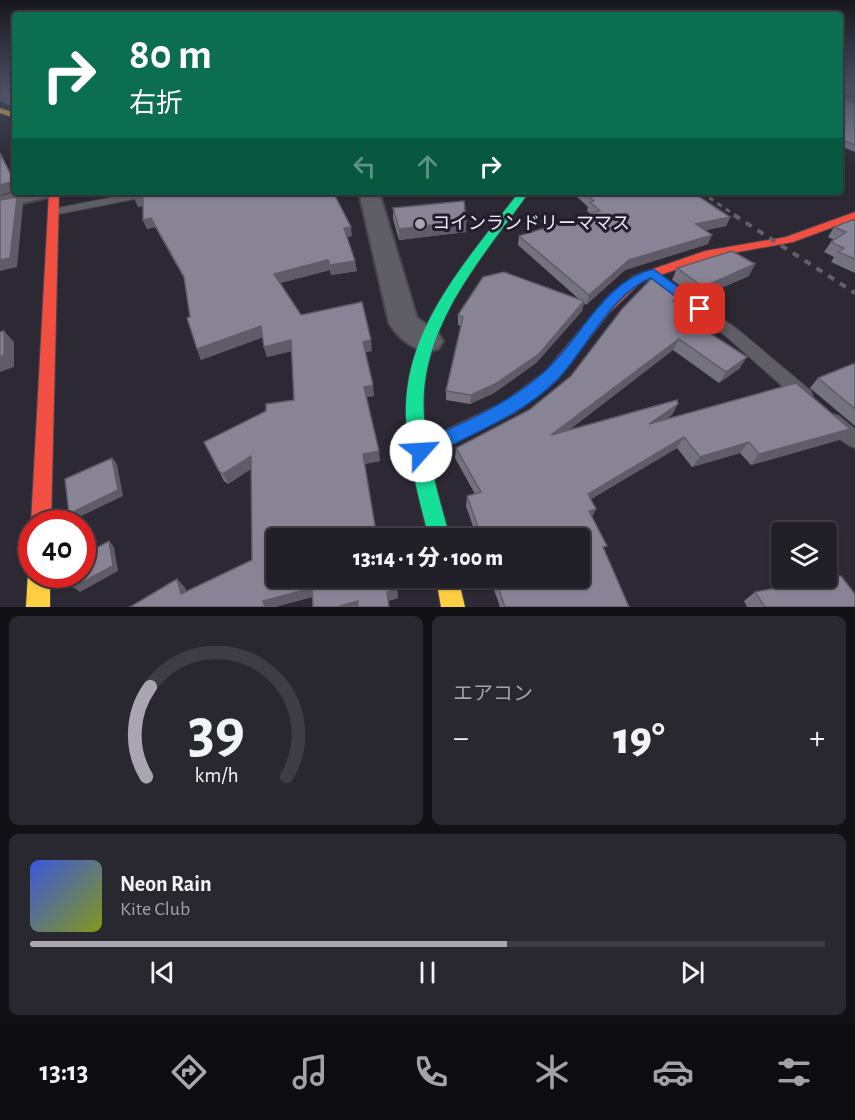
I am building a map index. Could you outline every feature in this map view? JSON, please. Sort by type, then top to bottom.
[{"type":"street","points":[[370,195],[404,323],[427,341]]},
{"type":"street","points":[[437,528],[421,451],[417,376],[427,341],[449,299],[522,195]]},
{"type":"street","points":[[0,202],[50,202],[41,510]]},
{"type":"street","points":[[421,451],[510,407],[552,375],[604,310],[637,279],[710,254],[789,240],[855,214]]},
{"type":"street","points":[[38,607],[39,588]]},
{"type":"street","points":[[449,588],[453,607]]},
{"type":"lane","points":[[50,202],[124,195]]},
{"type":"lane","points":[[653,273],[732,333],[855,440]]},
{"type":"building","points":[[843,109],[855,109],[855,145],[843,140]]},
{"type":"building","points":[[0,153],[12,182],[0,185]]},
{"type":"building","points":[[134,195],[335,195],[351,227],[344,228],[355,261],[330,265],[328,260],[274,274],[301,315],[362,302],[371,340],[363,342],[373,385],[364,387],[379,451],[363,454],[375,528],[266,528],[266,588],[312,588],[263,601],[265,607],[130,607],[177,579],[181,594],[252,560],[251,456],[223,474],[219,471],[204,442],[266,411],[266,404],[294,400],[291,340],[264,347],[261,326],[197,349],[187,318],[190,317],[184,277],[151,218],[143,220],[143,196],[134,198]]},
{"type":"building","points":[[587,195],[697,195],[730,217],[696,224],[712,235],[629,260],[589,295],[519,236],[600,211],[590,202],[594,201]]},
{"type":"building","points":[[17,197],[10,258],[0,260],[0,200]]},
{"type":"building","points":[[464,201],[466,221],[399,229],[393,208]]},
{"type":"building","points":[[855,219],[855,259],[838,252],[844,248],[831,242],[846,232],[834,227]]},
{"type":"building","points":[[732,251],[755,264],[703,287],[677,268]]},
{"type":"building","points":[[504,272],[584,301],[539,354],[495,384],[471,395],[446,391],[463,317],[458,315],[483,277]]},
{"type":"building","points":[[661,275],[688,294],[673,301],[688,309],[680,314],[747,357],[726,372],[679,339],[551,435],[677,400],[678,404],[649,424],[796,383],[850,429],[759,454],[749,442],[700,457],[684,437],[588,494],[596,509],[589,511],[607,546],[603,547],[629,607],[505,607],[498,588],[590,588],[590,528],[478,528],[467,496],[481,492],[456,448],[529,410],[571,376],[622,309],[653,277]]},
{"type":"building","points":[[4,331],[4,355],[0,357],[0,332]]},
{"type":"building","points":[[855,363],[855,409],[818,378]]},
{"type":"building","points":[[112,458],[118,490],[77,510],[69,510],[65,479]]},
{"type":"building","points":[[109,541],[113,566],[96,575],[96,548]]},
{"type":"building","points":[[841,576],[855,594],[855,607],[765,607],[755,592],[776,588],[837,588],[837,577]]},
{"type":"building","points":[[312,588],[397,588],[387,592],[389,607],[358,607],[358,601],[337,607],[313,607]]},
{"type":"railway","points":[[705,195],[736,216]]},
{"type":"railway","points":[[734,215],[855,293]]},
{"type":"traffic: fast","points":[[436,528],[424,478],[415,416],[417,376],[423,351],[445,302],[522,195]]},
{"type":"traffic: slow","points":[[0,110],[12,115]]},
{"type":"traffic: slow","points":[[38,607],[39,588]]},
{"type":"traffic: slow","points":[[449,588],[453,607]]},
{"type":"traffic: jam","points":[[42,510],[54,195]]},
{"type":"traffic: jam","points":[[421,451],[510,407],[552,375],[604,310],[637,279],[709,254],[789,240],[855,215]]},
{"type":"place","name":"コインランドリーママス","points":[[420,224]]},
{"type":"route","points":[[421,451],[510,407],[552,375],[604,310],[637,279],[653,273],[700,309]]}]
